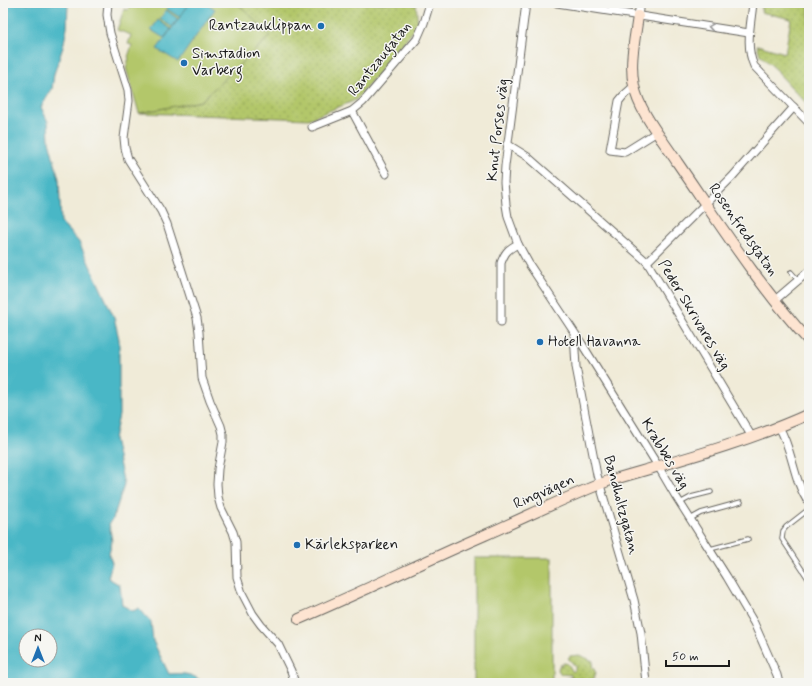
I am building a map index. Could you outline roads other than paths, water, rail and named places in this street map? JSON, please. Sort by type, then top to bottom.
[{"type":"street","points":[[108,3],[107,15],[110,33],[128,90],[129,101],[124,138],[128,159],[156,201],[167,224],[197,318],[202,378],[221,426],[223,442],[218,469],[218,496],[221,508],[233,532],[235,540],[236,578],[253,614],[278,644],[295,683]]},
{"type":"street","name":"Rantzaugatan","points":[[312,127],[352,111],[363,102],[417,39],[430,3]]},
{"type":"street","name":"Knut Porses väg","points":[[518,244],[508,217],[504,194],[504,166],[526,3]]},
{"type":"street","points":[[557,3],[591,6],[610,12],[749,33]]},
{"type":"street","points":[[638,16],[640,3]]},
{"type":"street","points":[[753,3],[749,33],[751,59],[754,66],[809,123]]},
{"type":"street","name":"Rosenfredsgatan","points":[[638,16],[632,65],[634,86],[644,112],[774,301],[809,341]]},
{"type":"street","points":[[634,86],[619,101],[610,150],[625,152],[657,132]]},
{"type":"street","points":[[647,262],[706,204],[794,107]]},
{"type":"street","points":[[352,111],[386,174]]},
{"type":"street","name":"Peder Skrivares väg","points":[[506,144],[528,157],[647,262],[752,437]]},
{"type":"street","points":[[501,322],[501,263],[508,249],[518,244]]},
{"type":"street","name":"Krabbes väg","points":[[518,244],[537,277],[574,332],[710,549],[754,623],[777,675],[779,683]]},
{"type":"street","points":[[774,301],[809,270]]},
{"type":"street","name":"Bandholtzgatan","points":[[574,332],[576,367],[600,484],[634,600],[641,633],[646,683]]},
{"type":"street","name":"Ringvägen","points":[[300,620],[549,505],[600,484],[752,437],[809,414]]},
{"type":"street","points":[[778,427],[784,437],[809,503]]},
{"type":"lane","points":[[610,12],[619,3]]},
{"type":"lane","points":[[790,272],[798,280]]},
{"type":"lane","points":[[680,503],[691,497],[711,492]]},
{"type":"lane","points":[[690,519],[702,513],[742,502]]},
{"type":"lane","points":[[809,509],[783,531],[782,539],[809,580]]},
{"type":"lane","points":[[710,549],[748,539]]},
{"type":"water","points":[[3,3],[68,3],[67,28],[63,47],[54,74],[52,89],[41,107],[48,122],[49,141],[59,179],[61,223],[79,242],[114,317],[119,339],[119,415],[114,439],[124,485],[113,519],[109,523],[112,541],[109,553],[112,563],[108,578],[120,585],[122,605],[133,611],[139,608],[151,622],[153,641],[169,674],[191,675],[203,683],[3,683]]},
{"type":"water","points":[[168,3],[189,3],[179,17],[167,9]]},
{"type":"water","points":[[190,3],[206,3],[215,9],[178,62],[157,49]]},
{"type":"water","points":[[166,10],[178,19],[172,27],[160,19]]},
{"type":"water","points":[[158,20],[171,29],[164,38],[151,30]]},
{"type":"place","name":"Rantzauklippan","points":[[321,26]]},
{"type":"place","name":"Simstadion Varberg","points":[[184,63]]},
{"type":"place","name":"Hotell Havanna","points":[[540,342]]},
{"type":"place","name":"Kärleksparken","points":[[297,545]]}]
